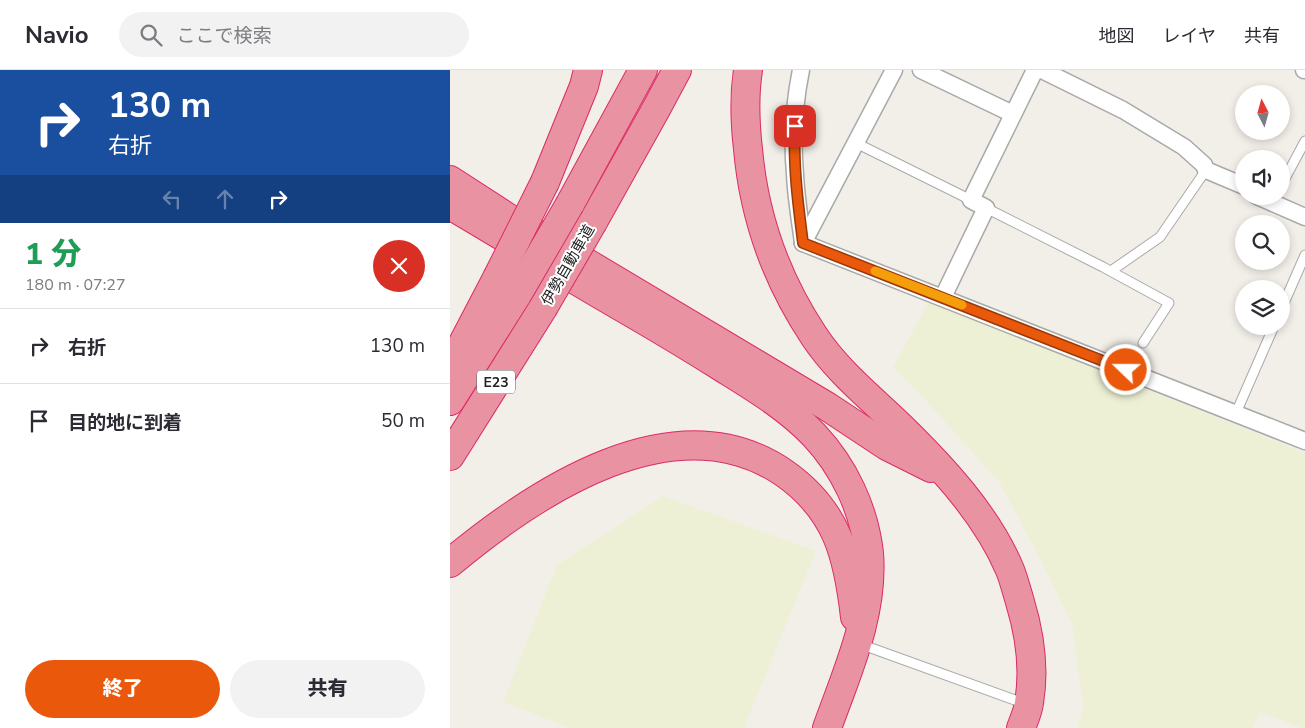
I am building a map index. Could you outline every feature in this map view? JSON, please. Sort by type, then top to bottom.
[{"type":"highway","points":[[450,368],[507,286],[545,182],[581,93],[588,70]]},
{"type":"highway","name":"伊勢自動車道","points":[[450,401],[507,286],[570,204],[643,70]]},
{"type":"highway","name":"伊勢自動車道","points":[[450,456],[593,222],[677,70]]},
{"type":"highway","points":[[748,70],[745,114],[752,184],[765,236],[777,268],[789,294],[815,337],[847,377],[901,427],[948,477],[980,516],[995,541],[1010,571],[1027,626],[1032,653],[1032,679],[1025,716]]},
{"type":"highway","points":[[450,180],[510,218],[828,407],[887,446],[948,477]]},
{"type":"highway","points":[[450,205],[670,335],[753,387],[790,413],[815,436],[838,467],[864,521],[870,577],[857,643],[826,728]]},
{"type":"highway","points":[[450,563],[475,542],[552,490],[612,461],[644,451],[679,446],[723,448],[747,454],[769,463],[797,482],[824,512],[838,537],[846,559],[851,584],[857,643]]},
{"type":"street","points":[[801,70],[797,90],[794,144],[795,174],[803,243]]},
{"type":"street","points":[[803,243],[894,70]]},
{"type":"street","points":[[921,70],[1014,114]]},
{"type":"street","points":[[943,298],[986,208],[971,200],[1035,70]]},
{"type":"street","points":[[1042,70],[1124,110],[1184,147],[1204,165],[1206,170],[1235,182]]},
{"type":"street","points":[[1283,205],[1305,217]]},
{"type":"street","points":[[803,243],[1305,441]]},
{"type":"lane","points":[[1290,169],[1305,141]]},
{"type":"lane","points":[[856,143],[971,200]]},
{"type":"lane","points":[[1111,271],[1160,237],[1206,170]]},
{"type":"lane","points":[[986,208],[1111,271],[1169,303],[1143,343]]},
{"type":"lane","points":[[1290,289],[1305,255]]},
{"type":"lane","points":[[1236,413],[1270,335]]},
{"type":"lane","points":[[857,643],[1025,716]]},
{"type":"green space","points":[[929,301],[1305,453],[1305,728],[1260,712],[1253,728],[1078,728],[1083,705],[1072,624],[1035,549],[999,482],[893,367]]},
{"type":"green space","points":[[663,496],[816,551],[744,728],[570,728],[503,702],[557,565]]},
{"type":"slow traffic","points":[[875,271],[962,305]]},
{"type":"route","points":[[795,126],[795,174],[803,243],[1126,370]]}]
